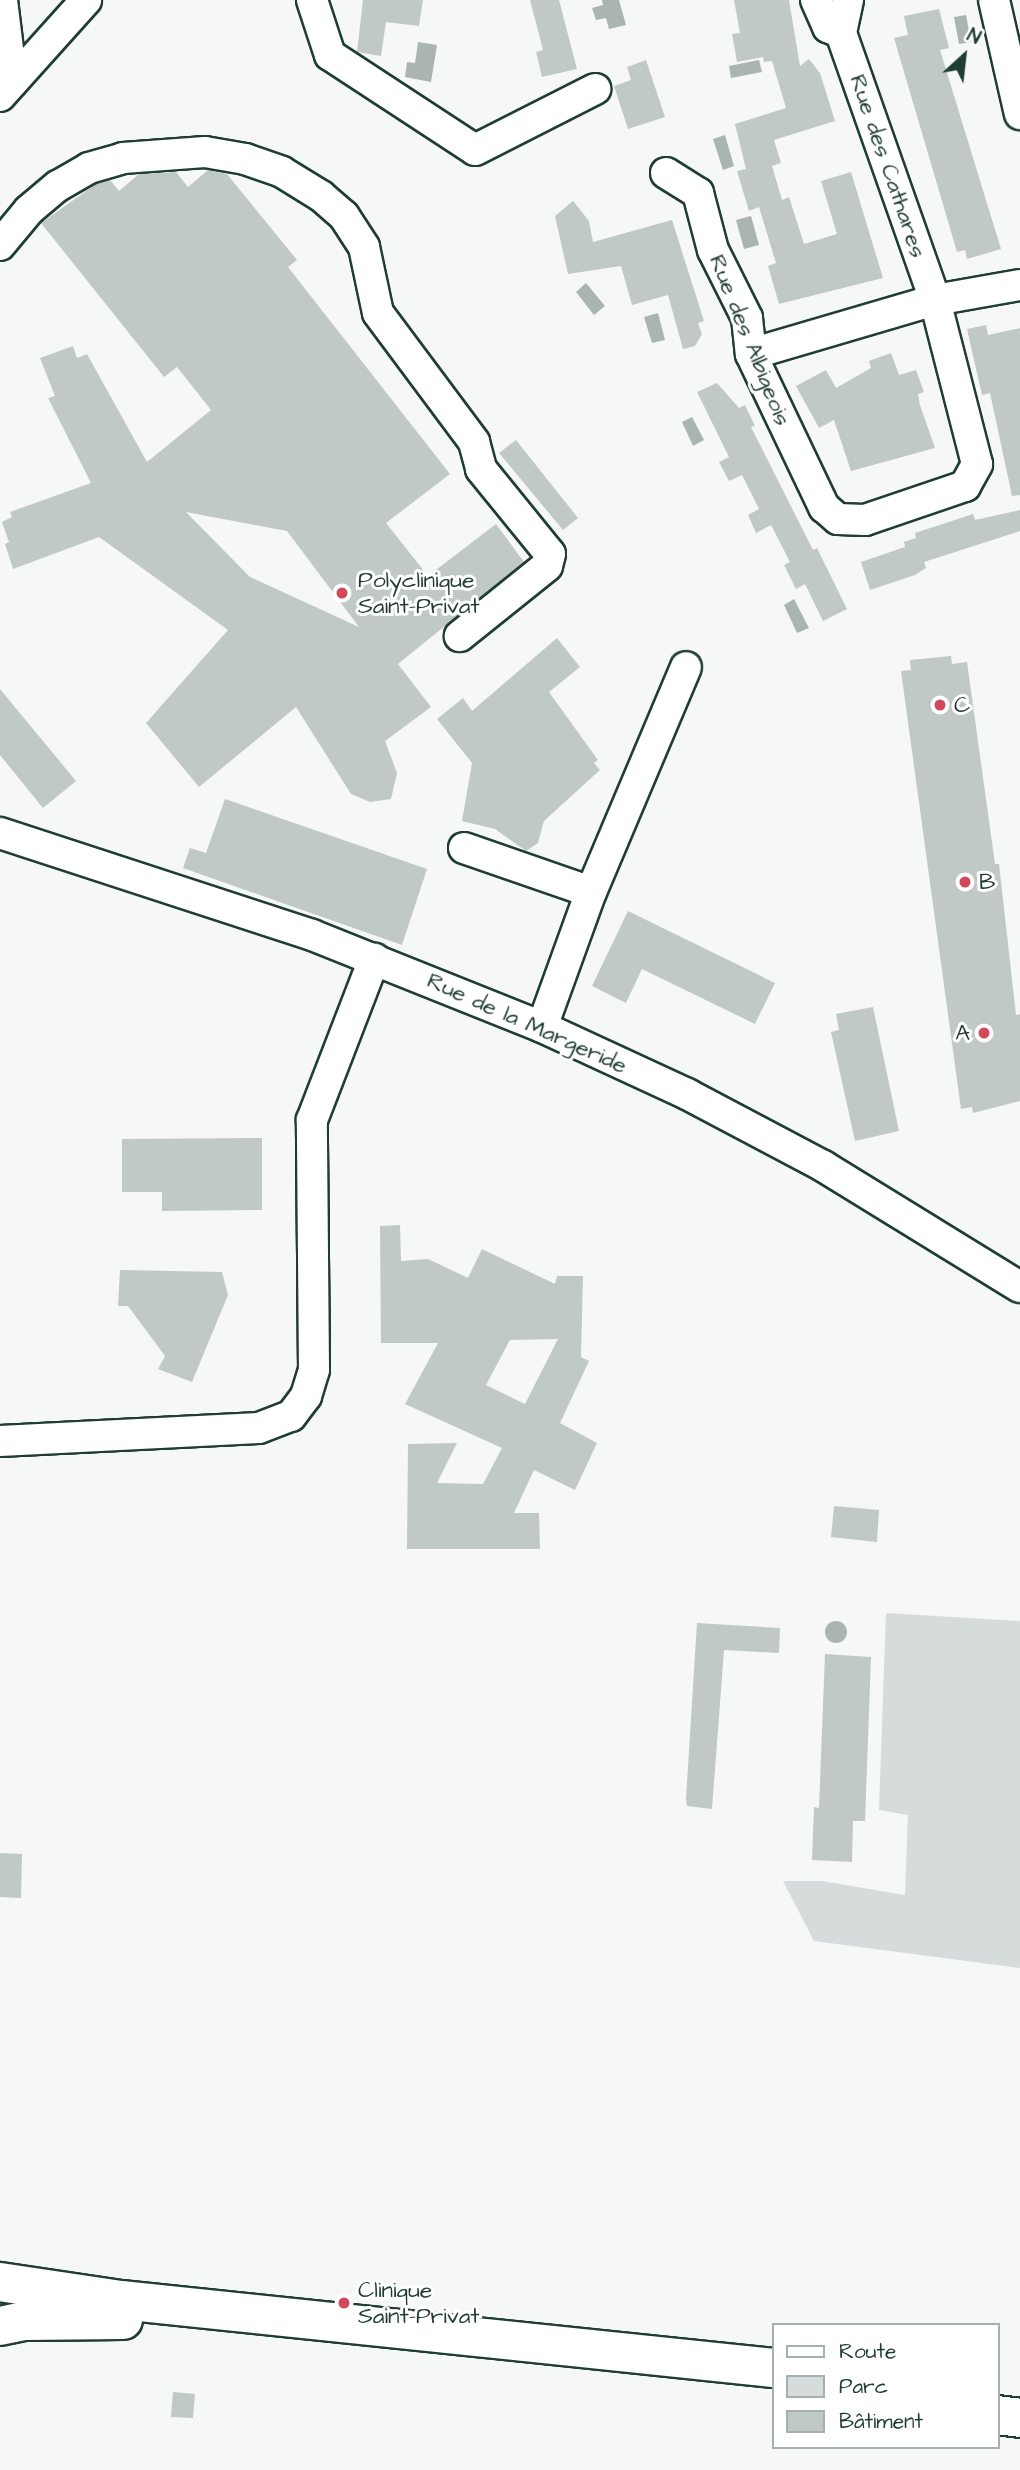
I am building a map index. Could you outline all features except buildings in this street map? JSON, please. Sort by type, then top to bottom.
[{"type":"main road","points":[[0,2282],[135,2301],[772,2368]]},
{"type":"main road","points":[[0,2326],[24,2321],[138,2320],[772,2387]]},
{"type":"main road","points":[[999,2393],[1020,2396]]},
{"type":"main road","points":[[999,2415],[1020,2418]]},
{"type":"street","points":[[2,0],[6,89]]},
{"type":"street","points":[[6,89],[86,0]]},
{"type":"street","points":[[312,0],[330,55],[475,150],[595,89]]},
{"type":"street","name":"Rue des Cathares","points":[[816,0],[828,27],[841,33],[935,300]]},
{"type":"street","points":[[841,33],[848,0]]},
{"type":"street","points":[[994,0],[1020,114]]},
{"type":"street","points":[[0,245],[29,210],[58,186],[89,168],[123,158],[205,152],[245,159],[282,172],[321,196],[344,216],[364,247],[378,313],[474,442],[481,469],[550,554],[547,566],[460,636]]},
{"type":"street","name":"Rue des Albigeois","points":[[666,173],[698,193],[713,250],[747,318],[751,354],[824,508],[838,519],[865,520],[965,486],[977,464],[935,300]]},
{"type":"street","points":[[751,354],[935,300],[1020,285]]},
{"type":"street","points":[[542,1027],[591,892],[687,667]]},
{"type":"street","name":"Rue de la Margeride","points":[[0,833],[374,959],[542,1027],[687,1094],[822,1166],[1020,1287]]},
{"type":"street","points":[[464,848],[591,892]]},
{"type":"street","points":[[0,1441],[259,1428],[291,1416],[306,1396],[314,1370],[312,1120],[374,959]]},
{"type":"green space","points":[[886,1613],[1020,1621],[1020,1968],[814,1941],[783,1881],[822,1881],[905,1895],[908,1815],[879,1810]]},
{"type":"shaded area","points":[[602,0],[619,0],[626,25],[609,29],[606,18],[596,20],[592,8],[603,5]]},
{"type":"shaded area","points":[[966,15],[971,42],[959,44],[954,17]]},
{"type":"shaded area","points":[[418,42],[437,45],[431,82],[405,77],[407,62],[415,63]]},
{"type":"shaded area","points":[[759,60],[762,72],[731,78],[729,66]]},
{"type":"shaded area","points":[[725,135],[734,166],[723,170],[713,139]]},
{"type":"shaded area","points":[[751,216],[759,245],[744,249],[736,220]]},
{"type":"shaded area","points":[[586,283],[605,306],[594,315],[576,292]]},
{"type":"shaded area","points":[[658,313],[665,340],[652,343],[644,317]]},
{"type":"shaded area","points":[[692,417],[704,440],[693,446],[682,422]]},
{"type":"shaded area","points":[[794,599],[809,628],[797,633],[784,605]]},
{"type":"shaded area","points":[[832,1621],[840,1621],[847,1628],[847,1636],[840,1643],[832,1643],[825,1636],[825,1628]]},
{"type":"place","name":"Polyclinique Saint-Privat","points":[[342,593]]},
{"type":"place","name":"C","points":[[940,705]]},
{"type":"place","name":"B","points":[[965,882]]},
{"type":"place","name":"A","points":[[984,1033]]},
{"type":"place","name":"Clinique Saint-Privat","points":[[344,2303]]}]
